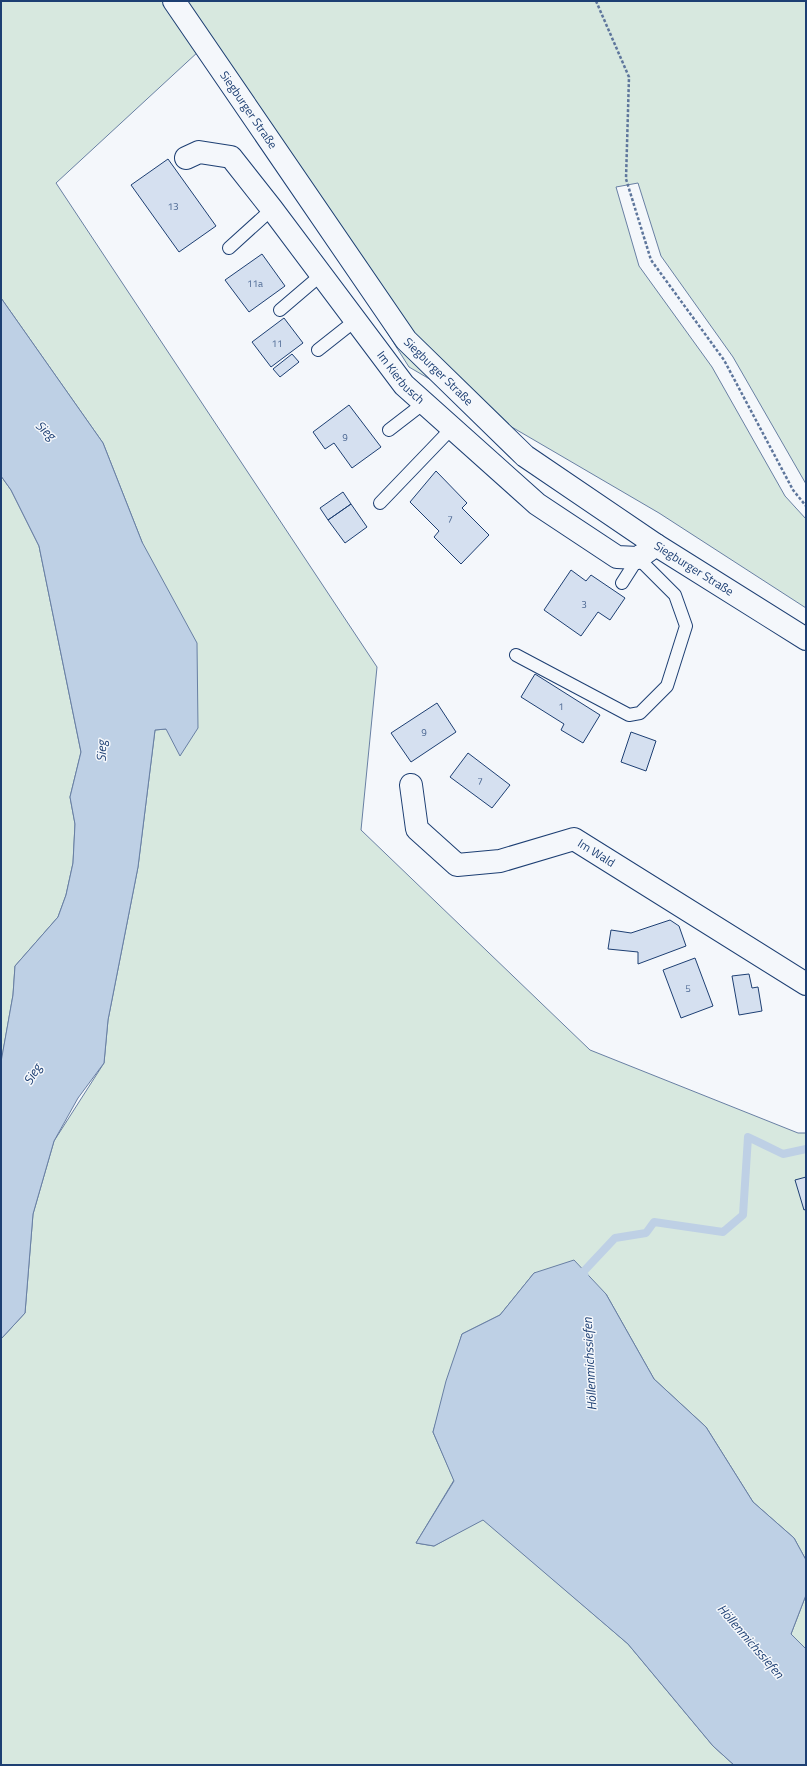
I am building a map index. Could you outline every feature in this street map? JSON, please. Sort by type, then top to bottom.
[{"type":"street","name":"Siegburger Straße","points":[[174,1],[406,340],[525,456],[656,545],[806,639]]},
{"type":"street","name":"Im Kierbusch","points":[[186,158],[200,152],[231,157],[272,208],[404,385],[537,504],[617,557],[638,558]]},
{"type":"street","points":[[638,558],[656,545]]},
{"type":"street","name":"Im Wald","points":[[411,784],[417,829],[457,865],[500,861],[574,839],[806,984]]},
{"type":"lane","points":[[229,248],[272,208]]},
{"type":"lane","points":[[280,310],[322,275]]},
{"type":"lane","points":[[318,350],[356,320]]},
{"type":"lane","points":[[388,430],[424,403]]},
{"type":"lane","points":[[380,503],[452,428]]},
{"type":"lane","points":[[516,655],[629,715],[640,713],[667,686],[686,626],[675,594],[638,558],[622,583]]},
{"type":"path","points":[[596,1],[630,77],[626,179],[651,260],[724,360],[793,490],[806,506]]},
{"type":"shaded area","points":[[1,1],[169,1],[199,51],[56,183],[377,667],[361,830],[590,1050],[798,1133],[806,1133],[806,1560],[794,1538],[753,1502],[706,1427],[654,1379],[606,1294],[534,1273],[500,1315],[462,1334],[433,1432],[454,1480],[416,1543],[434,1546],[483,1519],[628,1644],[713,1746],[734,1765],[1,1765],[1,1339],[25,1313],[33,1214],[54,1141],[104,1063],[108,1020],[138,867],[155,730],[166,729],[142,542],[103,443],[1,298]]},
{"type":"shaded area","points":[[177,1],[806,1],[806,484],[733,357],[661,256],[638,183],[616,187],[639,266],[712,367],[785,496],[806,519],[806,608],[659,513],[409,367]]},
{"type":"shaded area","points":[[1,476],[11,490],[39,546],[81,752],[70,797],[75,824],[73,863],[66,895],[58,917],[15,966],[13,995],[1,1063]]},
{"type":"shaded area","points":[[806,1595],[806,1649],[791,1634]]},
{"type":"water","name":"Sieg","points":[[1,298],[103,443],[142,542],[197,643],[198,728],[180,756],[166,729],[155,730],[138,867],[108,1020],[104,1063],[78,1098],[54,1141],[33,1214],[25,1313],[1,1339],[1,1062],[13,995],[15,966],[58,917],[66,895],[73,863],[75,824],[70,797],[81,752],[39,546],[11,490],[1,476]]},
{"type":"water","points":[[574,1260],[606,1294],[654,1379],[706,1427],[753,1502],[794,1538],[806,1560],[806,1595],[791,1634],[806,1649],[806,1765],[734,1765],[713,1746],[628,1644],[483,1520],[434,1546],[416,1543],[454,1481],[433,1432],[446,1381],[462,1334],[500,1315],[534,1273]]},
{"type":"building","points":[[168,159],[216,226],[179,252],[131,185]]},
{"type":"building","points":[[262,254],[285,286],[249,312],[225,280]]},
{"type":"building","points":[[284,318],[303,343],[271,367],[252,342]]},
{"type":"building","points":[[292,354],[299,362],[280,377],[273,369]]},
{"type":"building","points":[[349,405],[381,447],[352,468],[334,443],[325,449],[313,432]]},
{"type":"building","points":[[436,471],[467,503],[462,508],[489,535],[461,564],[434,537],[439,531],[410,502]]},
{"type":"building","points":[[343,492],[351,504],[328,520],[320,508]]},
{"type":"building","points":[[351,504],[367,527],[345,543],[328,520]]},
{"type":"building","points":[[571,570],[586,581],[591,575],[625,598],[610,620],[598,612],[581,636],[544,610]]},
{"type":"building","points":[[535,674],[600,715],[583,743],[561,730],[564,724],[521,697]]},
{"type":"building","points":[[437,703],[456,732],[411,762],[391,733]]},
{"type":"building","points":[[631,732],[656,741],[646,771],[621,762]]},
{"type":"building","points":[[468,753],[510,785],[492,808],[450,777]]},
{"type":"building","points":[[670,920],[679,926],[686,946],[638,964],[638,952],[608,949],[611,930],[631,933]]},
{"type":"building","points":[[695,958],[713,1006],[681,1018],[663,970]]},
{"type":"building","points":[[749,974],[752,988],[758,987],[762,1011],[739,1015],[732,976]]},
{"type":"building","points":[[806,1177],[806,1209],[804,1210],[795,1180]]},
{"type":"waterway","name":"Höllenmichssiefen","points":[[585,1281],[584,1271],[615,1238],[646,1233],[654,1222],[723,1232],[743,1215],[748,1137],[783,1154],[806,1149]]}]
